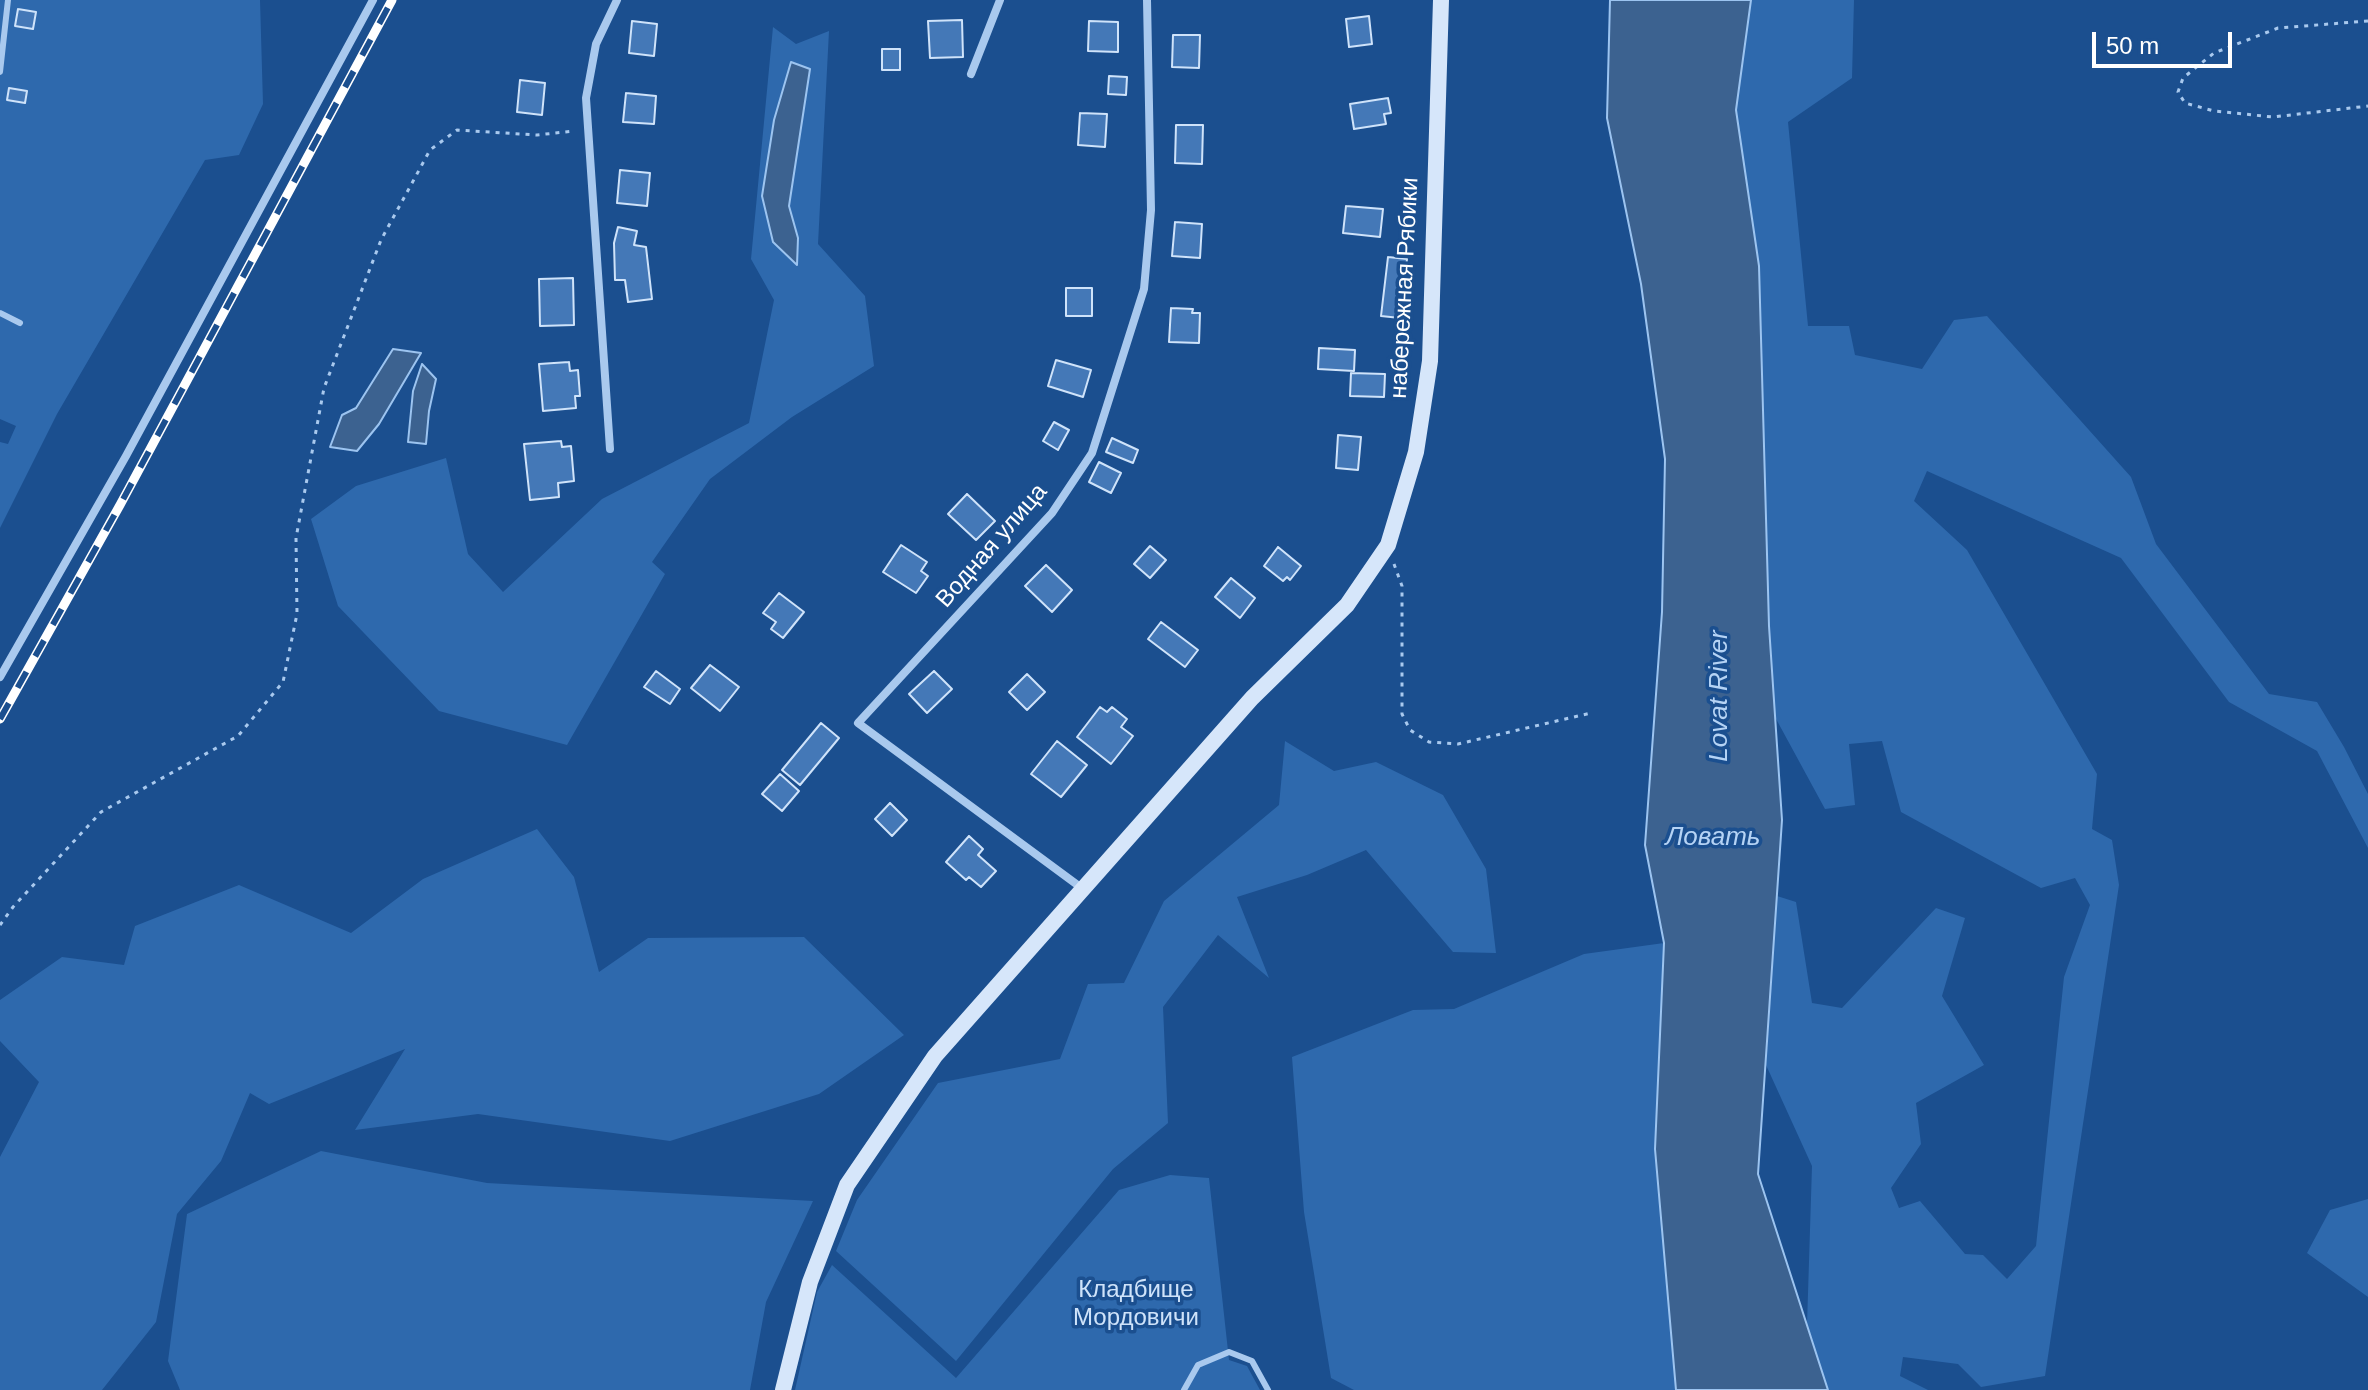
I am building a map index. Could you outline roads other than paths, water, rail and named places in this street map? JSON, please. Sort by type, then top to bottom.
[{"type":"street","points":[[0,677],[126,456],[373,0]]},
{"type":"street","points":[[610,449],[586,98],[596,44],[617,0]]},
{"type":"street","points":[[971,74],[1000,0]]},
{"type":"street","name":"Водная улица","points":[[1083,889],[858,723],[1052,513],[1092,453],[1144,289],[1151,210],[1147,0]]},
{"type":"street","name":"набережная Рябики","points":[[783,1390],[810,1282],[847,1185],[935,1056],[1252,698],[1347,605],[1388,545],[1416,452],[1430,361],[1441,0]]},
{"type":"lane","points":[[0,72],[8,0]]},
{"type":"lane","points":[[0,313],[20,323]]},
{"type":"lane","points":[[1184,1390],[1198,1365],[1229,1352],[1252,1361],[1268,1390]]},
{"type":"water","name":"Ловать","points":[[1610,0],[1751,0],[1736,110],[1759,266],[1769,626],[1782,820],[1758,1174],[1828,1390],[1676,1390],[1655,1149],[1664,943],[1645,845],[1662,612],[1665,459],[1641,284],[1607,118]]},
{"type":"water","points":[[791,62],[810,69],[789,206],[798,238],[797,265],[773,242],[762,196],[774,120]]},
{"type":"water","points":[[393,349],[421,353],[379,424],[357,451],[330,447],[342,415],[356,408]]},
{"type":"water","points":[[422,364],[436,379],[426,444],[408,442],[413,391]]},
{"type":"railway","points":[[0,719],[120,505],[392,0]]},
{"type":"water label","name":"Lovat River","points":[[1720,696]]},
{"type":"park label","name":"Кладбище Мордовичи","points":[[1136,1304]]}]
